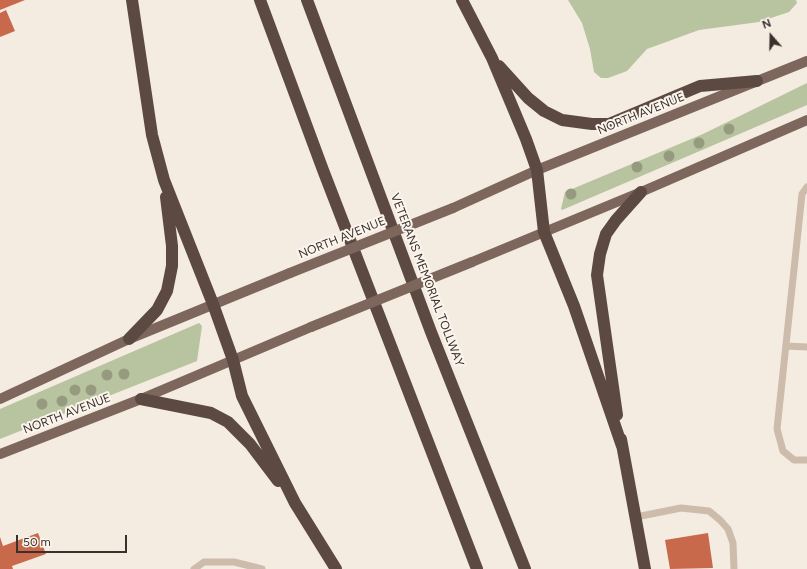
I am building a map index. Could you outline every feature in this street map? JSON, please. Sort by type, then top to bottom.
[{"type":"highway","points":[[132,0],[152,135],[164,180],[213,304],[233,360],[242,396],[295,503]]},
{"type":"highway","points":[[260,0],[331,192],[477,569]]},
{"type":"highway","name":"VETERANS MEMORIAL TOLLWAY","points":[[307,0],[425,317],[525,569]]},
{"type":"highway","points":[[462,0],[492,58],[526,138],[537,170],[544,232],[574,306],[622,446]]},
{"type":"highway","points":[[492,58],[534,105],[562,120],[592,124],[610,124],[700,86],[757,81]]},
{"type":"highway","points":[[129,339],[157,310],[167,291],[172,266],[172,246],[164,180]]},
{"type":"highway","points":[[641,192],[616,220],[606,234],[600,254],[597,275],[622,446],[636,517],[644,569]]},
{"type":"highway","points":[[141,399],[211,413],[228,422],[250,444],[295,503],[336,569]]},
{"type":"main road","name":"NORTH AVENUE","points":[[0,399],[129,339],[453,208],[537,170],[807,61]]},
{"type":"main road","name":"NORTH AVENUE","points":[[0,454],[141,399],[311,327],[641,192],[807,120]]},
{"type":"lane","points":[[807,187],[802,194],[778,429],[783,451],[794,460],[807,460]]},
{"type":"lane","points":[[786,346],[807,347]]},
{"type":"lane","points":[[636,517],[680,508],[709,511],[728,529],[733,543],[734,569]]},
{"type":"lane","points":[[194,569],[204,562],[234,562],[262,569]]},
{"type":"green space","points":[[568,0],[796,0],[797,3],[789,12],[759,22],[699,30],[647,49],[627,71],[608,78],[601,78],[594,72],[590,49],[582,23]]},
{"type":"green space","points":[[807,83],[807,105],[562,210],[561,209],[565,192],[703,134]]},
{"type":"green space","points":[[199,323],[202,326],[197,361],[0,439],[0,409]]},
{"type":"building","points":[[0,0],[25,0],[0,10]]},
{"type":"building","points":[[6,10],[15,31],[0,37],[0,13]]},
{"type":"building","points":[[38,533],[46,554],[12,566],[13,569],[0,569],[0,537],[3,546]]},
{"type":"building","points":[[708,533],[713,568],[670,569],[665,540]]}]
